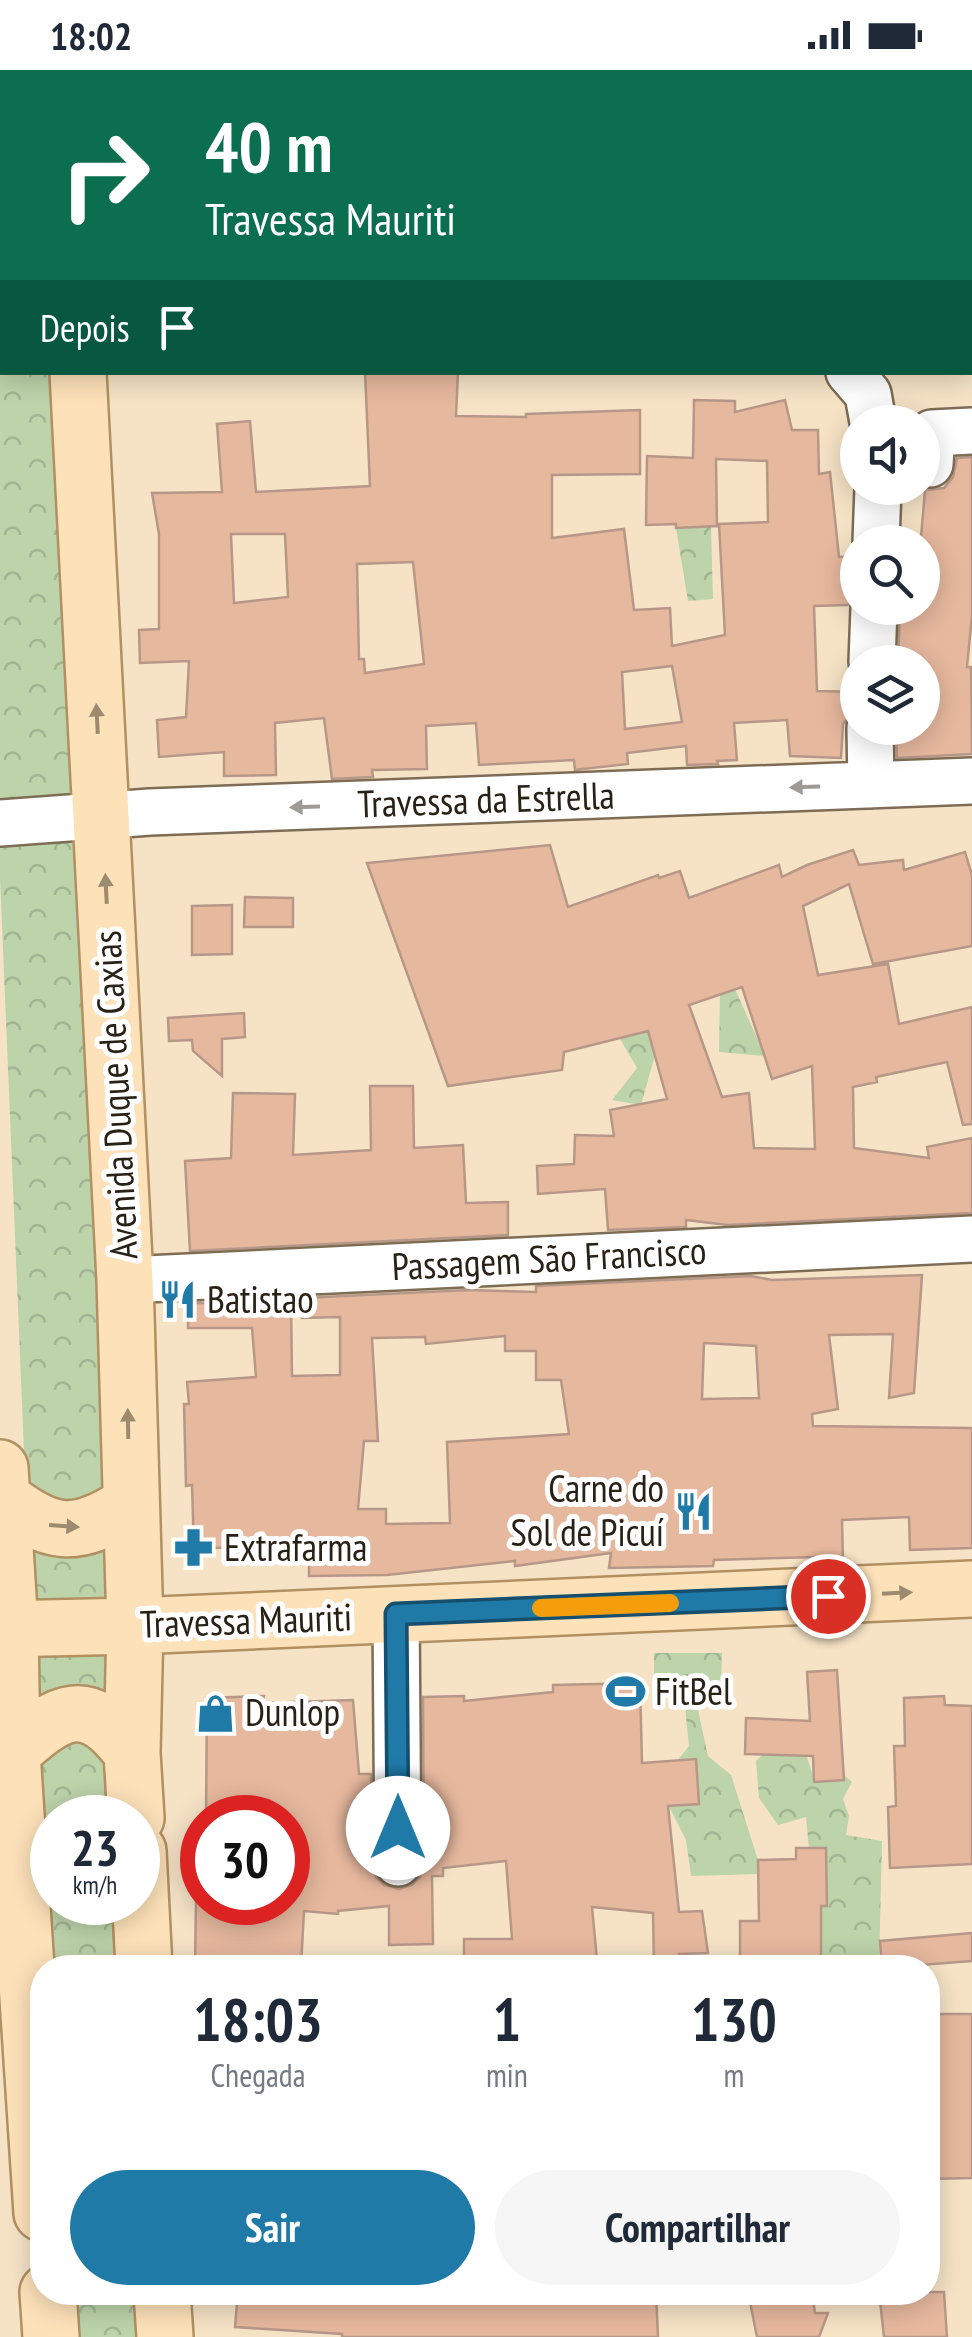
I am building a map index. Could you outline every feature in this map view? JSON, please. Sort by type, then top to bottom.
[{"type":"main road","name":"Avenida Duque de Caxias","points":[[78,375],[125,1280],[135,1626],[135,1795]]},
{"type":"main road","points":[[0,1468],[5,1628],[30,2029]]},
{"type":"main road","points":[[1,1497],[30,1520],[67,1530],[102,1523],[130,1504]]},
{"type":"main road","name":"Travessa Mauriti","points":[[5,1628],[135,1626],[972,1589]]},
{"type":"main road","points":[[12,1754],[45,1722],[78,1712],[113,1728],[132,1754]]},
{"type":"main road","points":[[142,1925],[143,1955]]},
{"type":"main road","points":[[49,2305],[51,2337]]},
{"type":"main road","points":[[163,2305],[165,2337]]},
{"type":"street","points":[[852,375],[868,394],[870,405]]},
{"type":"street","points":[[940,433],[972,431]]},
{"type":"street","points":[[870,745],[871,785]]},
{"type":"street","name":"Travessa da Estrella","points":[[0,823],[972,781]]},
{"type":"street","name":"Passagem São Francisco","points":[[125,1280],[972,1239]]},
{"type":"street","points":[[396,1614],[398,1863]]},
{"type":"green space","points":[[0,375],[68,375],[122,1795],[40,1795],[0,877]]},
{"type":"green space","points":[[711,527],[713,599],[688,601],[676,528]]},
{"type":"green space","points":[[735,989],[765,1056],[719,1052],[720,995]]},
{"type":"green space","points":[[641,1010],[655,1055],[641,1105],[612,1100],[637,1068],[612,1025]]},
{"type":"green space","points":[[654,1653],[722,1653],[721,1691],[695,1696],[708,1756],[731,1775],[758,1860],[758,1874],[691,1876],[686,1840],[658,1785],[689,1746],[682,1678],[654,1682]]},
{"type":"green space","points":[[806,1754],[815,1782],[844,1775],[852,1782],[843,1799],[849,1816],[846,1835],[882,1841],[879,1955],[819,1955],[806,1817],[778,1825],[759,1798],[756,1761],[762,1755]]},
{"type":"green space","points":[[48,1925],[128,1925],[129,1955],[49,1955]]},
{"type":"green space","points":[[69,2305],[146,2305],[147,2337],[70,2337]]},
{"type":"building","points":[[365,375],[458,375],[456,416],[526,417],[640,410],[640,474],[552,475],[552,538],[624,529],[634,610],[670,608],[672,646],[725,635],[719,524],[768,522],[767,461],[716,459],[717,526],[676,528],[676,524],[646,525],[647,456],[693,458],[694,400],[735,401],[735,412],[785,400],[792,430],[818,430],[819,474],[830,472],[840,557],[840,605],[814,606],[817,691],[840,692],[841,758],[790,756],[787,720],[734,723],[737,760],[717,761],[718,764],[687,765],[686,746],[627,753],[628,764],[575,770],[574,760],[479,765],[476,723],[426,726],[427,769],[372,770],[373,777],[332,779],[324,718],[275,723],[276,775],[224,776],[224,752],[159,757],[157,720],[186,717],[189,661],[140,663],[139,630],[159,629],[159,534],[152,493],[222,492],[217,424],[250,421],[256,492],[370,486]],"holes":[[[231,534],[285,534],[288,597],[234,603]],[[413,562],[424,664],[365,673],[364,659],[359,659],[357,564]],[[672,666],[682,722],[625,729],[622,672]]]},
{"type":"building","points":[[972,457],[972,615],[967,667],[971,667],[972,754],[897,758],[897,745],[940,745],[940,645],[899,645],[899,625],[940,625],[940,525],[922,525],[924,505],[940,505],[940,488],[953,477],[957,458]]},
{"type":"building","points":[[550,845],[568,907],[680,871],[689,898],[779,865],[782,877],[853,850],[859,865],[903,860],[904,870],[965,852],[972,875],[972,946],[873,964],[849,884],[803,906],[818,975],[888,964],[899,1024],[972,1007],[972,1124],[963,1125],[947,1062],[876,1077],[877,1082],[853,1087],[854,1148],[929,1158],[927,1147],[972,1138],[972,1213],[727,1225],[686,1220],[686,1227],[608,1230],[605,1189],[538,1194],[537,1166],[574,1164],[575,1135],[614,1136],[610,1110],[667,1099],[648,1031],[564,1052],[562,1070],[448,1086],[367,863]],"holes":[[[742,987],[772,1079],[812,1066],[815,1149],[754,1148],[749,1093],[722,1097],[689,1005]]]},
{"type":"building","points":[[245,897],[293,898],[293,927],[244,927]]},
{"type":"building","points":[[232,905],[232,954],[192,955],[192,906]]},
{"type":"building","points":[[244,1013],[245,1037],[222,1039],[222,1076],[193,1051],[192,1040],[169,1041],[168,1018]]},
{"type":"building","points":[[370,1086],[413,1086],[414,1148],[463,1145],[466,1203],[508,1202],[508,1235],[190,1251],[185,1161],[231,1158],[233,1093],[295,1094],[293,1155],[371,1150]]},
{"type":"building","points":[[922,1275],[914,1393],[889,1398],[893,1334],[829,1335],[838,1409],[812,1414],[813,1426],[972,1428],[972,1548],[910,1550],[909,1517],[842,1520],[843,1561],[816,1562],[816,1557],[714,1560],[713,1566],[609,1568],[611,1553],[515,1566],[515,1561],[387,1575],[309,1576],[309,1558],[229,1560],[228,1547],[194,1550],[192,1485],[186,1486],[187,1382],[256,1377],[252,1328],[188,1328],[188,1303],[291,1303],[292,1376],[340,1375],[340,1317],[302,1318],[302,1298],[469,1290],[536,1292],[536,1286],[751,1276],[772,1280]],"holes":[[[505,1336],[505,1351],[536,1351],[536,1380],[561,1380],[569,1434],[447,1442],[450,1523],[386,1524],[386,1509],[358,1509],[364,1441],[378,1441],[372,1338],[425,1337],[426,1344]],[[704,1343],[756,1346],[759,1398],[702,1399]]]},
{"type":"building","points":[[837,1670],[844,1780],[814,1782],[813,1756],[745,1754],[746,1718],[810,1721],[807,1672]]},
{"type":"building","points":[[640,1683],[642,1763],[696,1759],[699,1804],[668,1806],[679,1912],[702,1911],[708,1953],[654,1955],[653,1913],[592,1907],[597,1955],[464,1955],[464,1939],[512,1939],[506,1861],[443,1868],[443,1876],[432,1876],[433,1944],[389,1945],[389,1906],[338,1914],[310,1912],[310,1795],[206,1795],[207,1698],[264,1696],[262,1703],[353,1700],[359,1774],[371,1774],[372,1864],[384,1885],[399,1889],[420,1877],[424,1863],[423,1697],[464,1696],[464,1701],[553,1692],[553,1685]]},
{"type":"building","points":[[944,1696],[945,1705],[972,1706],[972,1864],[890,1868],[888,1807],[896,1806],[894,1746],[905,1746],[904,1698]]},
{"type":"building","points":[[796,1848],[826,1848],[827,1906],[821,1906],[821,1955],[740,1955],[740,1921],[759,1921],[758,1860],[796,1859]]},
{"type":"building","points":[[196,1925],[303,1925],[302,1955],[195,1955]]},
{"type":"building","points":[[972,1933],[972,1961],[940,1963],[940,1955],[881,1955],[880,1941]]},
{"type":"building","points":[[940,2014],[972,2014],[972,2178],[940,2179]]},
{"type":"building","points":[[940,2292],[944,2292],[947,2337],[884,2337],[880,2305],[940,2305]]},
{"type":"building","points":[[237,2305],[657,2305],[658,2337],[342,2337],[235,2327]]},
{"type":"building","points":[[751,2305],[814,2305],[815,2313],[828,2313],[819,2337],[757,2337]]},
{"type":"slow traffic","points":[[541,1608],[670,1603]]},
{"type":"place","name":"Batistao","points":[[177,1300]]},
{"type":"place","name":"Carne do Sol de Picuí","points":[[694,1511]]},
{"type":"place","name":"Extrafarma","points":[[194,1548]]},
{"type":"place","name":"FitBel","points":[[625,1692]]},
{"type":"place","name":"Dunlop","points":[[215,1713]]},
{"type":"route","points":[[398,1828],[396,1614],[828,1596]]}]
